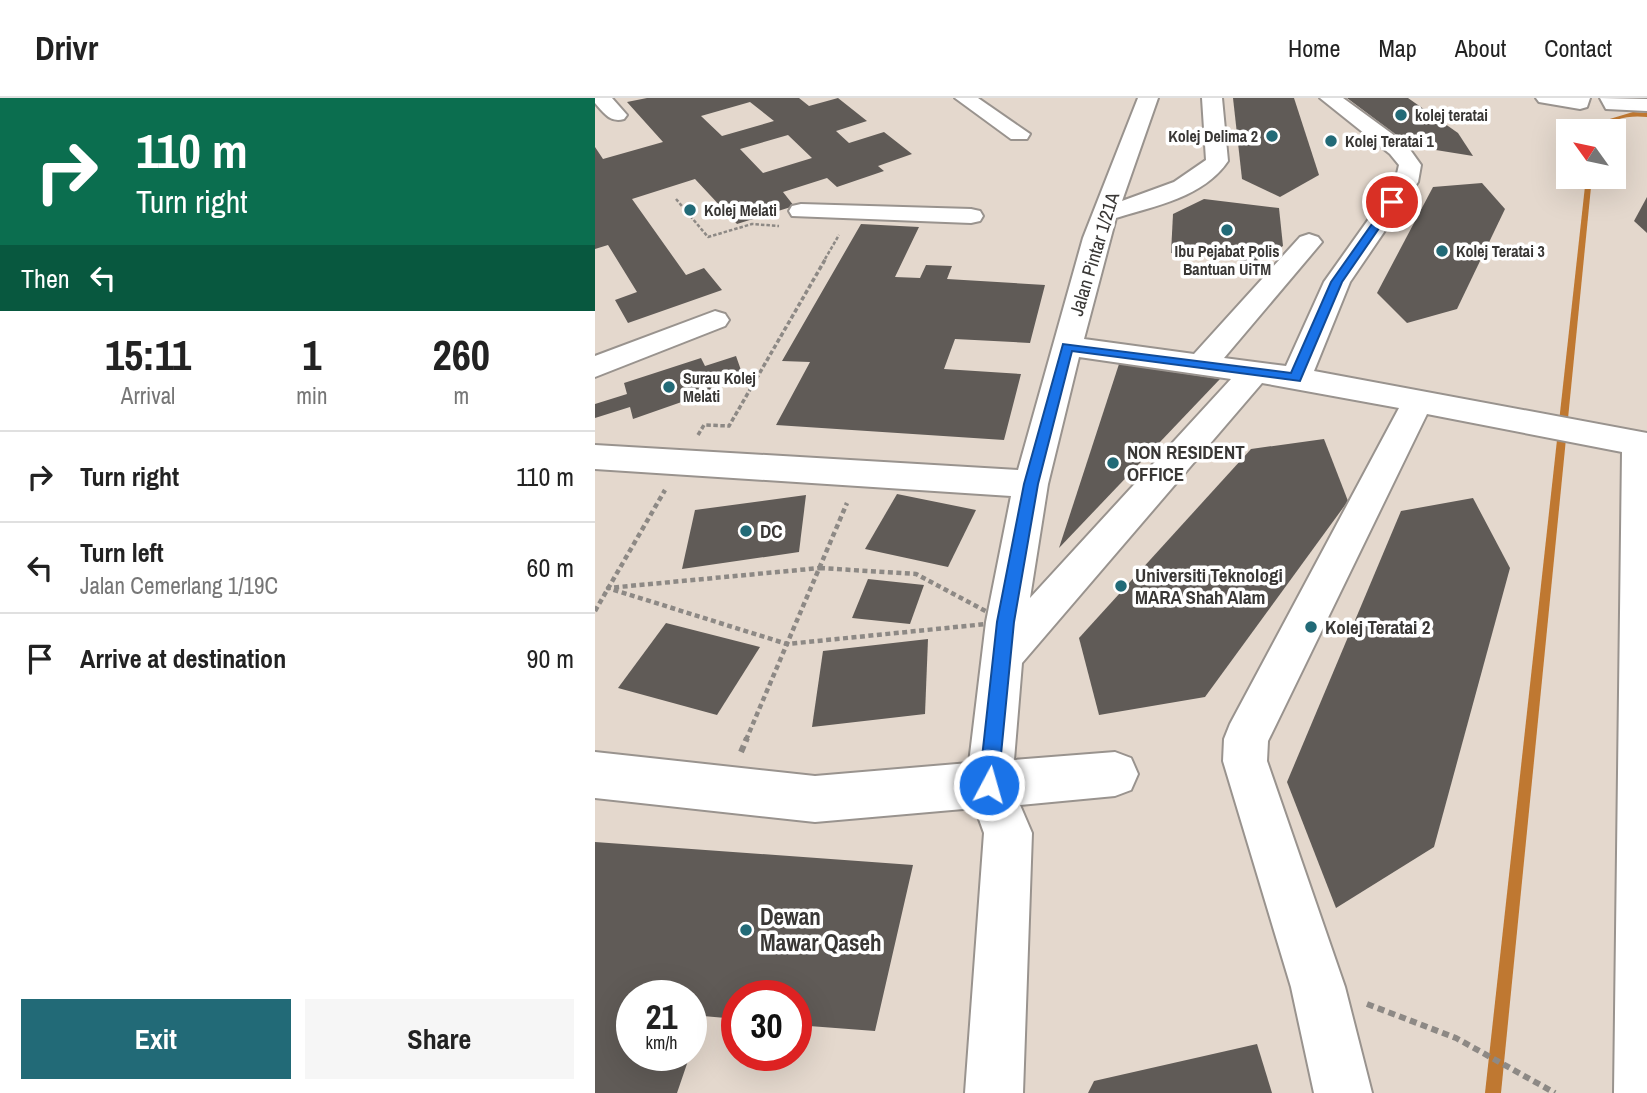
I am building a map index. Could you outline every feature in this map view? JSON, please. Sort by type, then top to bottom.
[{"type":"street","points":[[601,98],[617,115]]},
{"type":"street","points":[[965,98],[1019,134]]},
{"type":"street","name":"Jalan Pintar 1/21A","points":[[989,785],[1006,622],[1031,484],[1104,214],[1148,98]]},
{"type":"street","points":[[1104,214],[1158,197],[1203,175],[1213,167],[1217,160],[1212,98]]},
{"type":"street","points":[[1296,378],[1337,282],[1406,182],[1410,166],[1398,149],[1330,98]]},
{"type":"street","points":[[1546,98],[1647,106]]},
{"type":"street","points":[[796,219],[971,216]]},
{"type":"street","points":[[1201,365],[1309,242]]},
{"type":"street","points":[[595,367],[715,320]]},
{"type":"street","points":[[1067,346],[1296,378],[1632,442],[1643,1093]]},
{"type":"street","points":[[1002,657],[1255,372]]},
{"type":"street","points":[[1343,1093],[1318,987],[1245,761],[1246,739],[1418,401]]},
{"type":"street","points":[[595,457],[1031,484]]},
{"type":"street","points":[[595,775],[815,799],[1115,774]]},
{"type":"street","points":[[989,785],[1008,833],[994,1093]]},
{"type":"path","points":[[676,199],[708,237],[752,224],[796,219]]},
{"type":"path","points":[[595,611],[704,425],[729,426],[842,230],[829,229]]},
{"type":"path","points":[[725,789],[860,473]]},
{"type":"path","points":[[608,588],[820,568],[916,574],[1006,622]]},
{"type":"path","points":[[608,588],[787,644],[1006,622]]},
{"type":"path","points":[[1318,987],[1422,1023],[1456,1038],[1555,1093]]},
{"type":"shaded area","name":"Universiti Teknologi MARA Shah Alam","points":[[595,98],[1647,98],[1647,1093],[595,1093]]},
{"type":"building","name":"Kolej Melati","points":[[647,98],[799,98],[809,106],[838,98],[867,121],[836,131],[849,143],[884,132],[912,154],[878,166],[884,171],[837,187],[827,178],[783,192],[794,206],[737,224],[695,179],[632,199],[686,275],[704,268],[722,290],[628,323],[615,300],[637,292],[608,245],[595,249],[595,147],[603,159],[663,142],[627,102]],"holes":[[[750,102],[774,121],[722,136],[701,116]],[[788,135],[812,158],[763,173],[740,149]]]},
{"type":"building","name":"Kolej Delima 2","points":[[1233,98],[1294,98],[1319,175],[1280,197],[1242,179]]},
{"type":"building","name":"kolej teratai","points":[[1347,98],[1408,98],[1458,133],[1473,156],[1411,146]]},
{"type":"building","name":"Kolej Teratai 3","points":[[1482,183],[1505,209],[1457,309],[1407,323],[1377,293],[1433,187]]},
{"type":"building","points":[[1647,197],[1647,233],[1634,221]]},
{"type":"building","name":"Ibu Pejabat Polis Bantuan UiTM","points":[[1204,199],[1279,208],[1283,246],[1255,262],[1171,253],[1173,214]]},
{"type":"building","points":[[861,224],[919,227],[895,277],[920,278],[926,265],[952,266],[947,279],[1045,285],[1030,343],[955,339],[944,369],[1021,374],[1004,440],[776,425],[810,362],[782,361]]},
{"type":"building","name":"Surau Kolej Melati","points":[[736,356],[742,373],[710,384],[713,391],[633,419],[630,407],[595,418],[595,404],[627,394],[624,383],[701,358],[705,366]]},
{"type":"building","name":"NON RESIDENT OFFICE","points":[[1119,364],[1220,379],[1059,548]]},
{"type":"building","name":"Kolej Teratai 2","points":[[1324,439],[1348,501],[1205,697],[1099,715],[1079,638],[1251,449]]},
{"type":"building","points":[[897,494],[976,510],[948,567],[865,549]]},
{"type":"building","name":"DC","points":[[806,495],[799,552],[682,569],[695,510]]},
{"type":"building","points":[[1473,498],[1510,568],[1434,847],[1336,908],[1287,782],[1401,511]]},
{"type":"building","points":[[868,579],[924,585],[910,624],[852,618]]},
{"type":"building","points":[[666,623],[760,647],[717,715],[618,688]]},
{"type":"building","points":[[928,639],[925,714],[812,727],[823,651]]},
{"type":"building","name":"Dewan Mawar Qaseh","points":[[595,842],[913,865],[875,1031],[812,1026],[812,980],[721,980],[721,1018],[707,1016],[707,980],[616,980],[616,1071],[685,1071],[677,1093],[595,1093]]},
{"type":"building","points":[[1257,1044],[1272,1093],[1088,1093],[1094,1081]]},
{"type":"waterway","points":[[1616,119],[1633,114],[1647,115]]},
{"type":"waterway","points":[[1493,1093],[1588,189]]},
{"type":"place","name":"kolej teratai","points":[[1401,115]]},
{"type":"place","name":"Kolej Delima 2","points":[[1272,136]]},
{"type":"place","name":"Kolej Teratai 1","points":[[1331,141]]},
{"type":"place","name":"Kolej Melati","points":[[690,210]]},
{"type":"place","name":"Ibu Pejabat Polis Bantuan UiTM","points":[[1227,230]]},
{"type":"place","name":"Kolej Teratai 3","points":[[1442,251]]},
{"type":"place","name":"Surau Kolej Melati","points":[[669,387]]},
{"type":"place","name":"NON RESIDENT OFFICE","points":[[1113,463]]},
{"type":"place","name":"DC","points":[[746,531]]},
{"type":"place","name":"Universiti Teknologi MARA Shah Alam","points":[[1121,586]]},
{"type":"place","name":"Kolej Teratai 2","points":[[1311,627]]},
{"type":"place","name":"Dewan Mawar Qaseh","points":[[746,930]]},
{"type":"route","points":[[989,785],[1006,622],[1031,484],[1067,346],[1296,378],[1337,282],[1392,202]]}]
